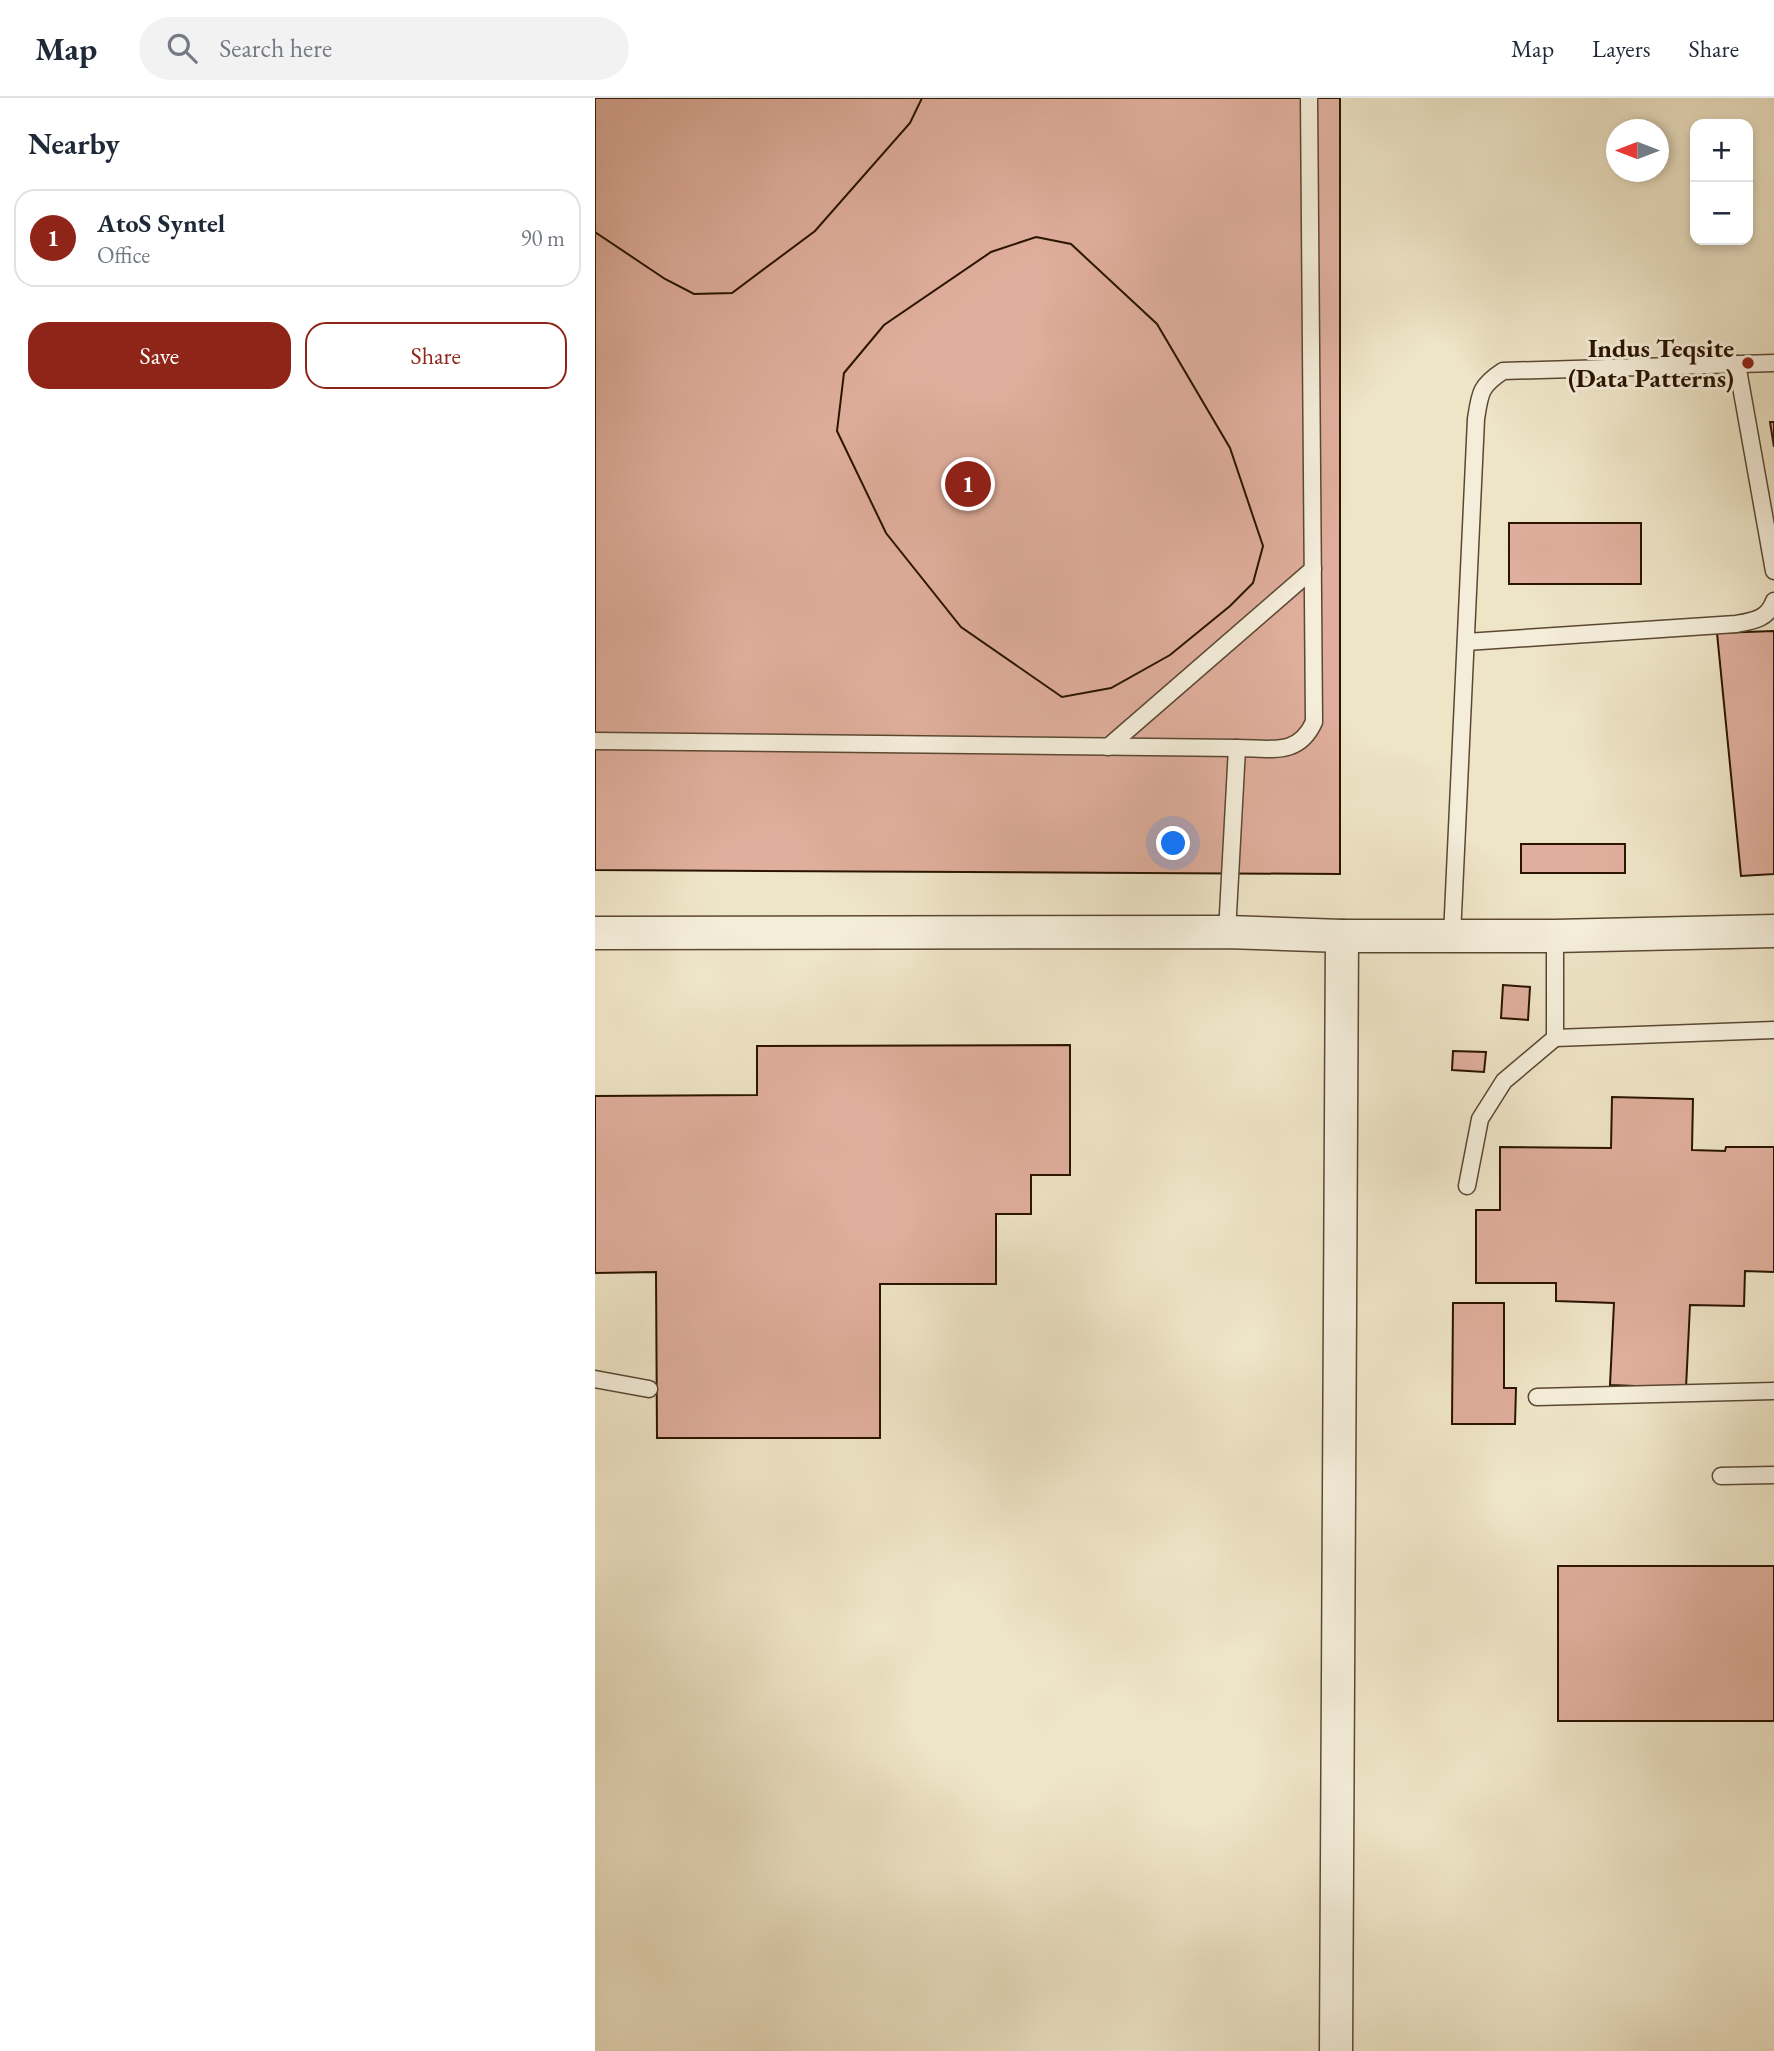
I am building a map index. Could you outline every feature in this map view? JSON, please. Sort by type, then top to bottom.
[{"type":"street","points":[[595,933],[1227,932],[1342,936],[1555,936],[1774,931]]},
{"type":"street","points":[[1336,2051],[1342,936]]},
{"type":"lane","points":[[595,741],[1237,748],[1286,748],[1299,744],[1314,722],[1309,98]]},
{"type":"lane","points":[[1452,936],[1476,419],[1480,394],[1486,382],[1503,371],[1774,363]]},
{"type":"lane","points":[[1737,365],[1774,571]]},
{"type":"lane","points":[[1108,747],[1313,569]]},
{"type":"lane","points":[[1466,642],[1736,624],[1759,620],[1771,609],[1774,601]]},
{"type":"lane","points":[[1227,932],[1237,748]]},
{"type":"lane","points":[[1555,936],[1555,1038]]},
{"type":"lane","points":[[1467,1186],[1480,1119],[1504,1081],[1555,1038],[1774,1031]]},
{"type":"lane","points":[[595,1379],[649,1389]]},
{"type":"lane","points":[[1537,1397],[1774,1391]]},
{"type":"lane","points":[[1721,1476],[1774,1475]]},
{"type":"building","points":[[595,98],[1340,98],[1340,874],[595,870]]},
{"type":"building","points":[[595,98],[922,98],[910,123],[815,231],[732,293],[694,294],[665,279],[595,232]]},
{"type":"building","points":[[1036,237],[1071,244],[1157,324],[1230,448],[1263,546],[1253,583],[1230,606],[1170,655],[1111,688],[1062,697],[961,627],[886,533],[837,431],[844,373],[884,325],[991,252]]},
{"type":"building","points":[[1770,422],[1774,422],[1774,447]]},
{"type":"building","points":[[1509,523],[1641,523],[1641,584],[1509,584]]},
{"type":"building","points":[[1774,631],[1774,874],[1741,876],[1717,633]]},
{"type":"building","points":[[1521,844],[1625,844],[1625,873],[1521,873]]},
{"type":"building","points":[[1503,985],[1530,987],[1528,1020],[1501,1018]]},
{"type":"building","points":[[1070,1045],[1070,1175],[1031,1175],[1031,1214],[996,1214],[996,1284],[880,1284],[880,1438],[657,1438],[656,1272],[595,1273],[595,1096],[757,1095],[757,1046]]},
{"type":"building","points":[[1453,1051],[1486,1052],[1484,1072],[1452,1070]]},
{"type":"building","points":[[1612,1097],[1693,1099],[1692,1150],[1725,1151],[1726,1147],[1774,1147],[1774,1272],[1745,1271],[1744,1306],[1690,1305],[1686,1388],[1610,1385],[1614,1303],[1556,1301],[1556,1283],[1476,1283],[1476,1210],[1500,1210],[1500,1147],[1611,1148]]},
{"type":"building","points":[[1453,1303],[1504,1303],[1504,1388],[1516,1388],[1515,1424],[1452,1424]]},
{"type":"building","points":[[1558,1566],[1774,1566],[1774,1721],[1558,1721]]},
{"type":"place","name":"Indus Teqsite (Data Patterns)","points":[[1748,363]]},
{"type":"place","name":"AtoS Syntel","points":[[968,484]]}]
